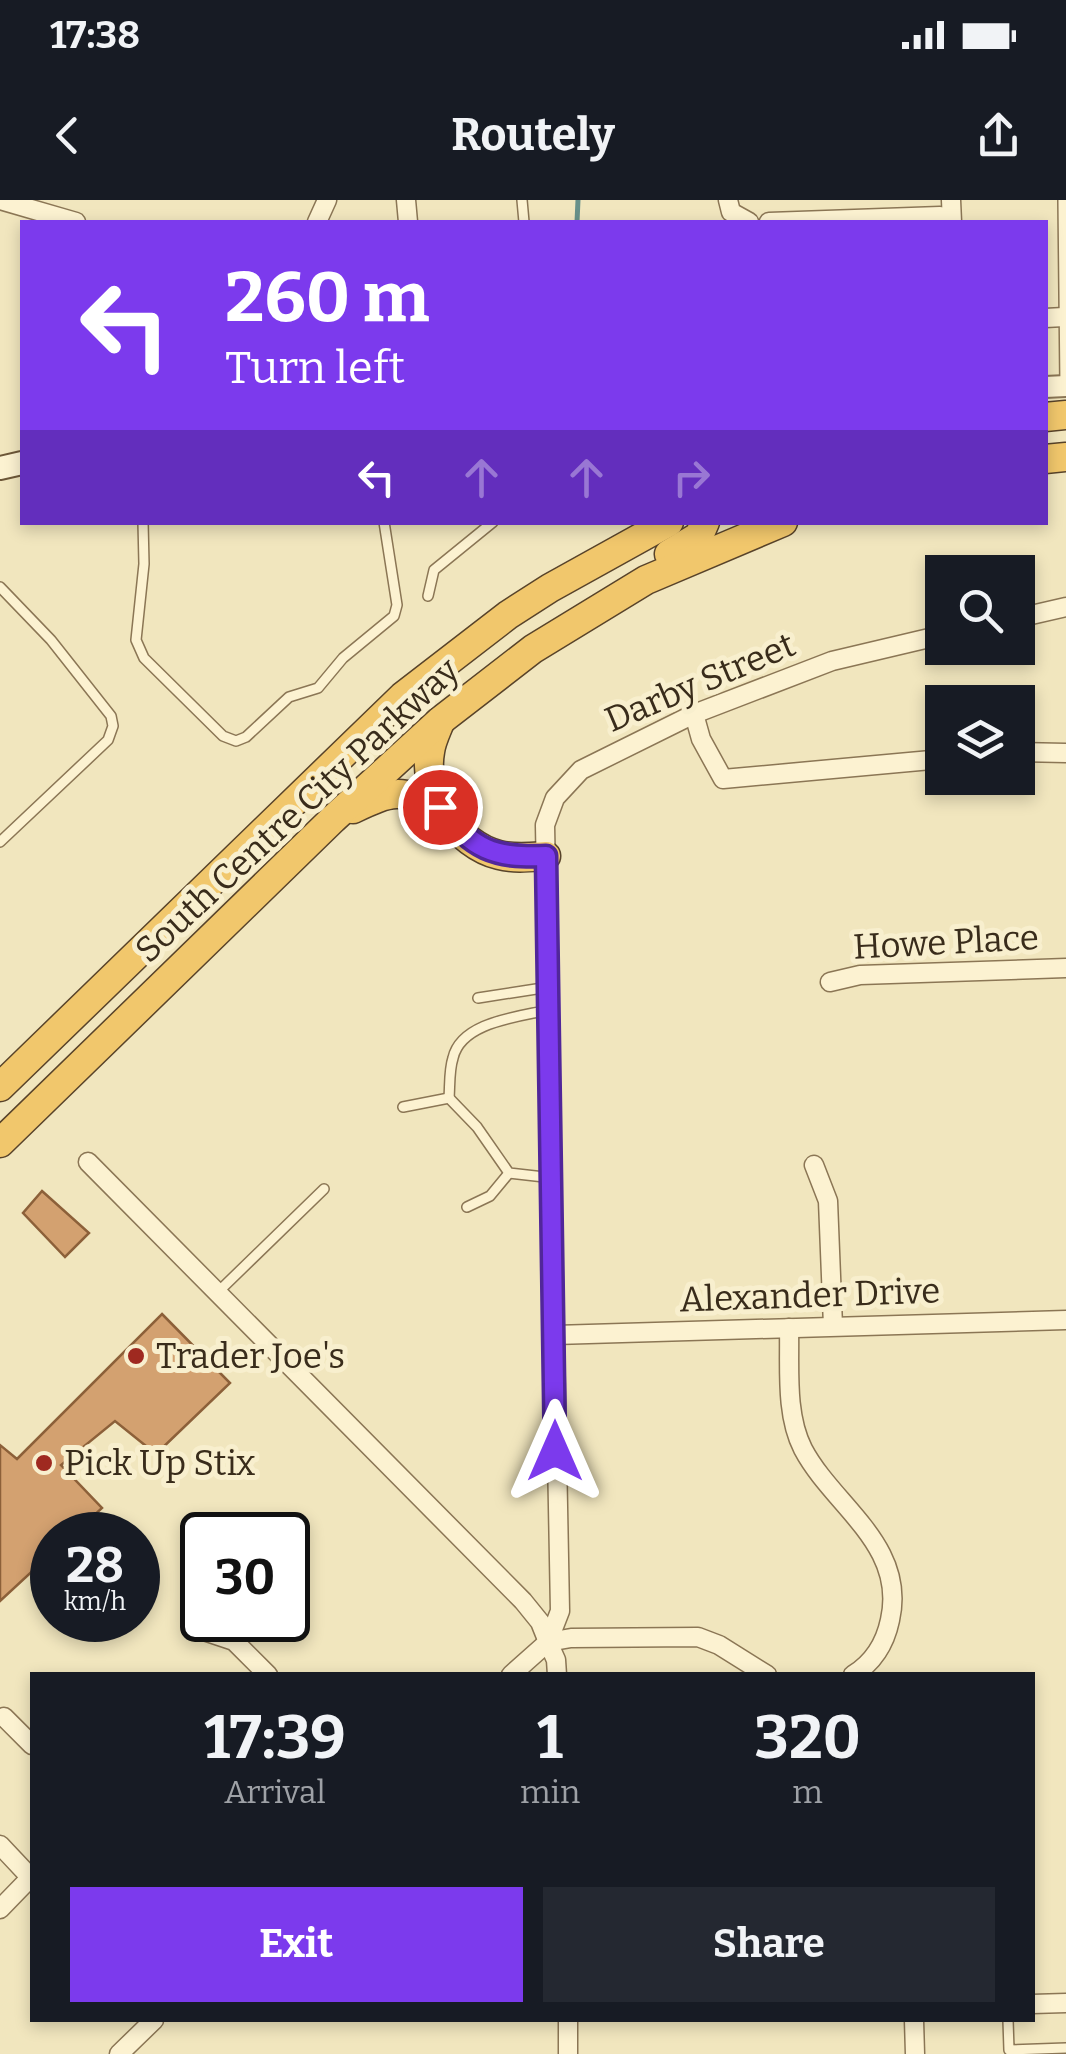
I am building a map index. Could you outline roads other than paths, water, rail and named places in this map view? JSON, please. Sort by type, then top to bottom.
[{"type":"highway","points":[[625,592],[631,575],[692,542],[703,525]]},
{"type":"highway","name":"South Centre City Parkway","points":[[0,1143],[440,720],[533,649],[625,592],[705,553],[775,525]]},
{"type":"highway","name":"South Centre City Parkway","points":[[0,1088],[403,696],[508,615],[641,532]]},
{"type":"highway","points":[[440,720],[429,754],[430,774],[440,807],[464,837],[488,852],[511,857],[546,856]]},
{"type":"highway","points":[[333,820],[388,794],[402,792],[440,807]]},
{"type":"street","points":[[0,200],[50,207],[73,220]]},
{"type":"street","points":[[853,220],[945,212]]},
{"type":"street","points":[[1035,614],[1066,607]]},
{"type":"street","name":"Darby Street","points":[[548,1642],[560,1610],[546,856],[546,825],[556,798],[581,770],[694,714],[832,661],[925,640]]},
{"type":"street","points":[[694,714],[706,752],[723,779],[925,760]]},
{"type":"street","points":[[1035,752],[1066,753]]},
{"type":"street","name":"Howe Place","points":[[830,982],[860,974],[1066,968]]},
{"type":"street","points":[[88,1162],[523,1601],[540,1622],[556,1660],[556,1672]]},
{"type":"street","points":[[814,1165],[828,1201],[832,1326]]},
{"type":"street","name":"Alexander Drive","points":[[556,1334],[1066,1320]]},
{"type":"street","points":[[789,1328],[794,1425],[804,1450],[875,1541],[891,1586],[892,1611],[887,1634],[868,1666],[858,1672]]},
{"type":"street","points":[[514,1672],[548,1642],[571,1638],[698,1637],[719,1644],[762,1672]]},
{"type":"street","points":[[235,1642],[265,1672]]},
{"type":"street","points":[[4,1717],[30,1743]]},
{"type":"street","points":[[0,1845],[30,1876]]},
{"type":"street","points":[[0,1909],[30,1880]]},
{"type":"street","points":[[1035,2004],[1066,2003]]},
{"type":"street","points":[[119,2054],[152,2022]]},
{"type":"street","points":[[568,2022],[568,2054]]},
{"type":"street","points":[[914,2022],[915,2054]]},
{"type":"lane","points":[[1063,200],[1066,386]]},
{"type":"lane","points":[[142,525],[144,564],[136,640],[144,658],[223,736],[236,742],[246,738],[289,697],[318,688],[343,658],[394,616],[397,605],[384,525]]},
{"type":"lane","points":[[428,596],[434,570],[489,525]]},
{"type":"lane","points":[[0,587],[51,640],[111,716],[113,726],[108,740],[0,842]]},
{"type":"lane","points":[[478,998],[549,987]]},
{"type":"lane","points":[[449,1098],[453,1055],[461,1042],[496,1022],[550,1010]]},
{"type":"lane","points":[[403,1107],[449,1098]]},
{"type":"lane","points":[[449,1098],[478,1127],[509,1173],[553,1178]]},
{"type":"lane","points":[[468,1208],[490,1196],[509,1173]]},
{"type":"lane","points":[[217,1293],[324,1189]]},
{"type":"lane","points":[[1008,2022],[1009,2050],[1066,2048]]},
{"type":"waterway","points":[[577,220],[578,200]]},
{"type":"place","name":"Trader Joe's","points":[[136,1356]]},
{"type":"place","name":"Pick Up Stix","points":[[44,1463]]}]
